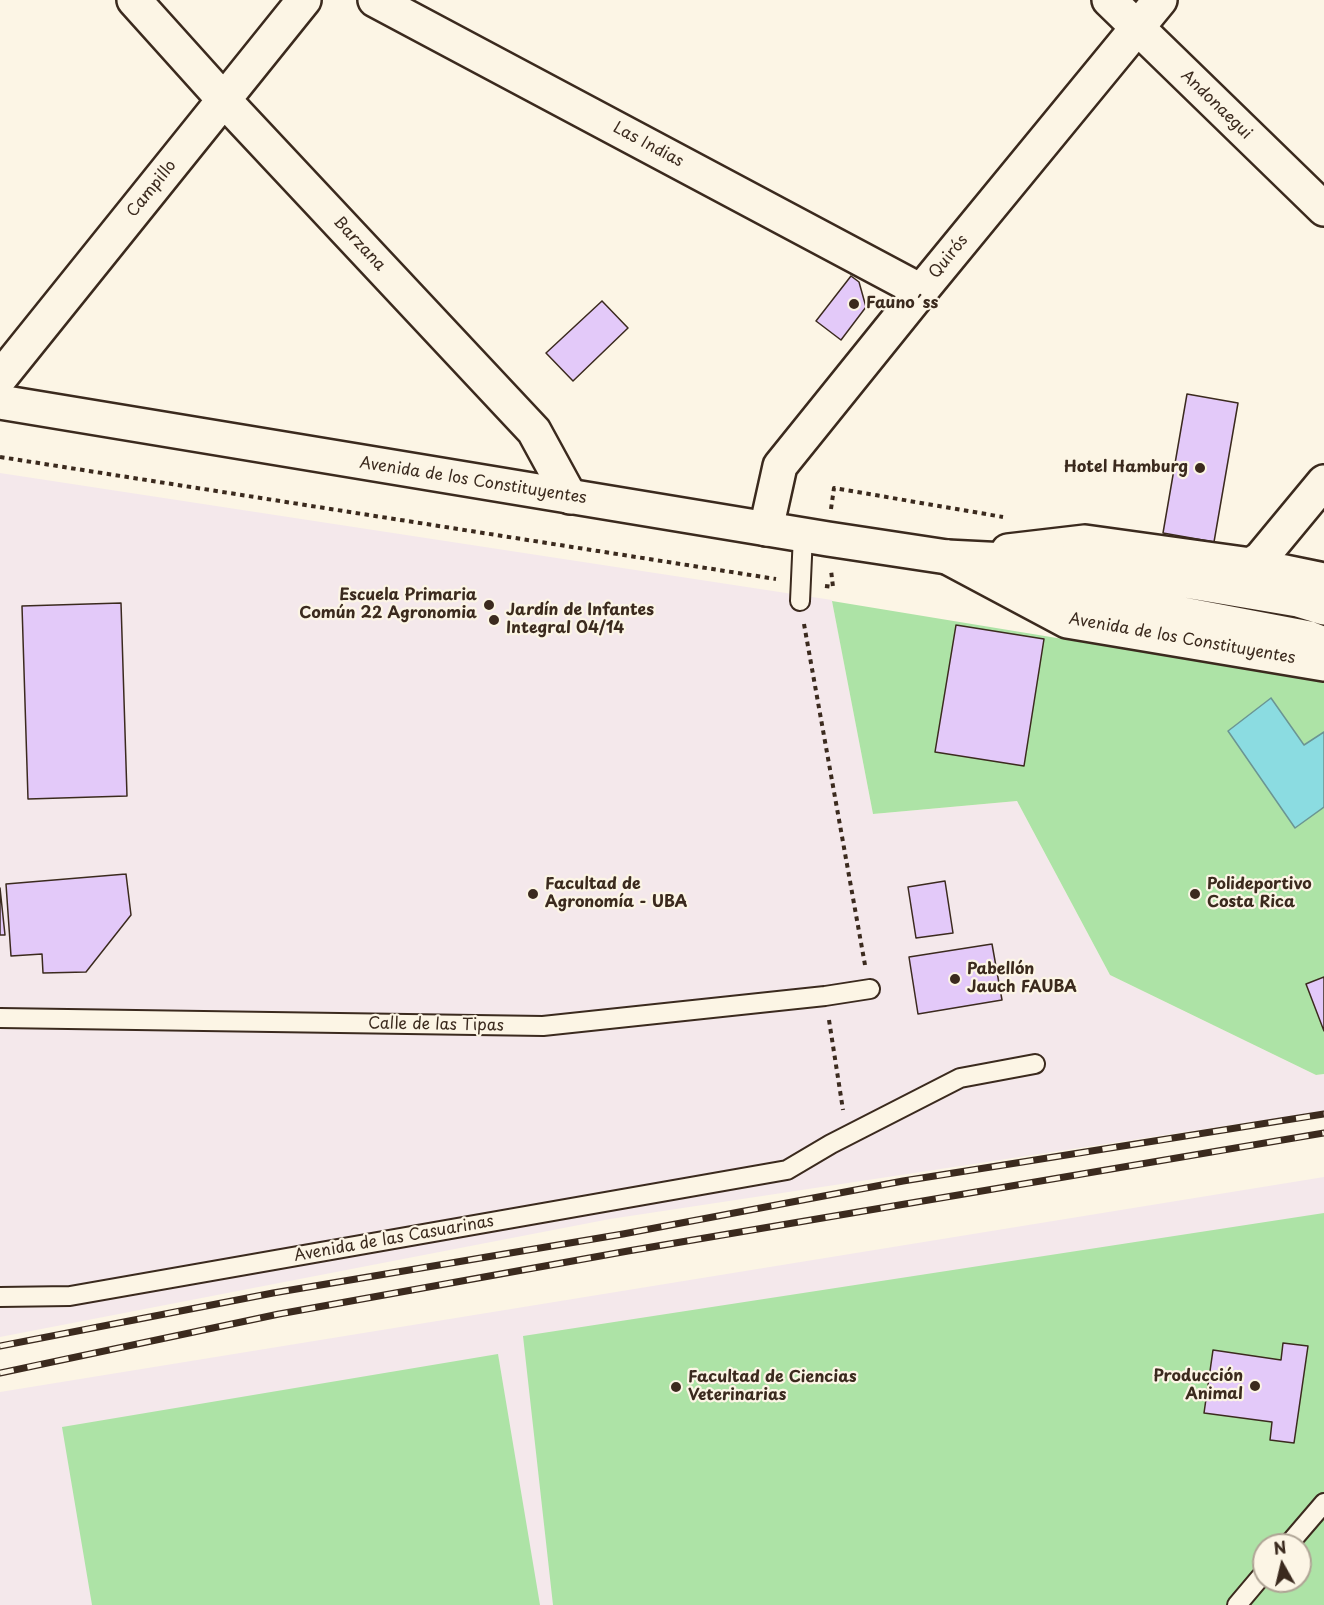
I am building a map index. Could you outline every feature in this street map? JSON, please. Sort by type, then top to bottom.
[{"type":"street","name":"Barzana","points":[[134,0],[224,100],[534,431],[570,497]]},
{"type":"street","name":"Campillo","points":[[0,378],[304,0]]},
{"type":"street","name":"Las Indias","points":[[375,0],[921,291]]},
{"type":"street","name":"Andonaegui","points":[[1109,0],[1324,209]]},
{"type":"street","name":"Quirós","points":[[766,529],[780,466],[1160,0]]},
{"type":"street","name":"Avenida de los Constituyentes","points":[[0,402],[815,537],[947,557],[1085,564],[1298,600],[1324,608]]},
{"type":"street","points":[[1251,565],[1261,558],[1324,483]]},
{"type":"street","name":"Avenida de los Constituyentes","points":[[947,557],[1085,542],[1251,565],[1324,580]]},
{"type":"street","name":"Avenida de los Constituyentes","points":[[947,557],[1072,593],[1309,639],[1324,644]]},
{"type":"street","name":"Avenida de los Constituyentes","points":[[947,557],[1067,621],[1324,664]]},
{"type":"lane","points":[[800,592],[815,537]]},
{"type":"lane","name":"Calle de las Tipas","points":[[0,1018],[543,1026],[825,996],[870,989]]},
{"type":"lane","points":[[831,1144],[960,1078],[1035,1065]]},
{"type":"lane","name":"Avenida de las Casuarinas","points":[[0,1297],[70,1296],[787,1170],[831,1144]]},
{"type":"lane","points":[[1298,1533],[1324,1503]]},
{"type":"lane","points":[[1237,1605],[1252,1588]]},
{"type":"path","points":[[0,457],[800,592],[833,587],[815,537]]},
{"type":"path","points":[[800,592],[870,989]]},
{"type":"path","points":[[825,996],[843,1109],[842,1126],[831,1144]]},
{"type":"shaded area","name":"Facultad de Agronomía - UBA","points":[[0,473],[832,600],[873,814],[1017,801],[1110,975],[1316,1075],[1324,1074],[1324,1111],[610,1219],[0,1337]]},
{"type":"shaded area","name":"Facultad de Ciencias Veterinarias","points":[[1324,1177],[1324,1605],[0,1605],[0,1392]]},
{"type":"green space","name":"Polideportivo Costa Rica","points":[[832,601],[1324,683],[1324,1074],[1316,1075],[1110,975],[1017,801],[873,814]]},
{"type":"green space","name":"Facultad de Ciencias Veterinarias","points":[[1324,1213],[1324,1605],[553,1605],[523,1336]]},
{"type":"green space","points":[[498,1354],[540,1605],[92,1605],[62,1427]]},
{"type":"water","points":[[1271,698],[1304,745],[1324,732],[1324,807],[1295,828],[1228,731]]},
{"type":"building","points":[[851,276],[859,282],[866,307],[841,340],[816,321]]},
{"type":"building","points":[[602,301],[628,328],[573,381],[546,353]]},
{"type":"building","name":"Hotel Hamburg","points":[[1187,394],[1238,403],[1214,542],[1163,533]]},
{"type":"building","points":[[121,603],[127,796],[28,799],[22,606]]},
{"type":"building","points":[[956,625],[1044,639],[1024,766],[935,752]]},
{"type":"building","points":[[126,874],[131,915],[86,972],[43,973],[42,954],[11,956],[6,884]]},
{"type":"building","points":[[945,881],[953,933],[916,938],[908,887]]},
{"type":"building","points":[[0,888],[5,935],[0,935]]},
{"type":"building","name":"Pabellón Jauch FAUBA","points":[[992,944],[1002,1000],[918,1014],[909,957]]},
{"type":"building","points":[[1324,977],[1324,1031],[1306,984]]},
{"type":"building","name":"Producción Animal","points":[[1283,1343],[1308,1346],[1294,1443],[1270,1440],[1272,1422],[1204,1413],[1213,1350],[1281,1360]]},
{"type":"railway","points":[[0,1346],[273,1293],[623,1234],[903,1181],[1324,1114]]},
{"type":"railway","points":[[0,1373],[279,1314],[628,1251],[1324,1133]]},
{"type":"place","name":"Fauno´ss","points":[[854,304]]},
{"type":"place","name":"Hotel Hamburg","points":[[1200,468]]},
{"type":"place","name":"Escuela Primaria Común 22 Agronomia","points":[[489,605]]},
{"type":"place","name":"Jardín de Infantes Integral 04/14","points":[[494,620]]},
{"type":"place","name":"Facultad de Agronomía - UBA","points":[[533,894]]},
{"type":"place","name":"Polideportivo Costa Rica","points":[[1195,894]]},
{"type":"place","name":"Pabellón Jauch FAUBA","points":[[955,979]]},
{"type":"place","name":"Producción Animal","points":[[1255,1386]]},
{"type":"place","name":"Facultad de Ciencias Veterinarias","points":[[676,1387]]}]
